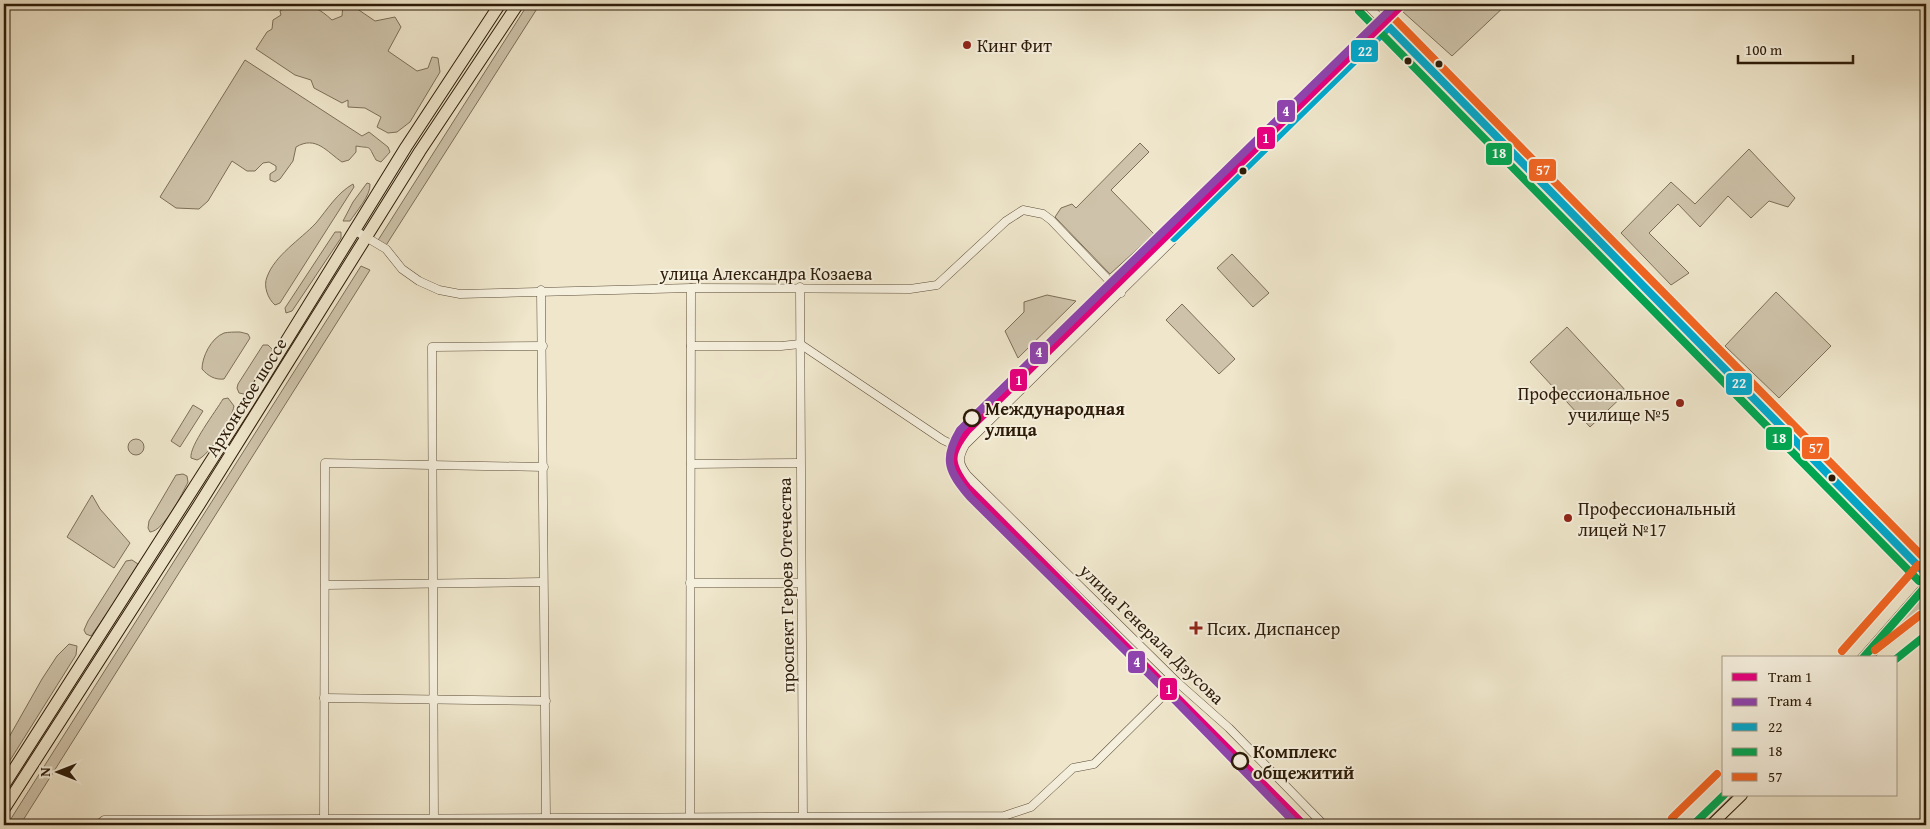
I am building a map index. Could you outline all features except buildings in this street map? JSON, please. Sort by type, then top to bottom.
[{"type":"highway","name":"Архонское шоссе","points":[[4,785],[248,403],[406,147],[500,4]]},
{"type":"highway","name":"Архонское шоссе","points":[[4,809],[199,505],[420,151],[518,4]]},
{"type":"main road","points":[[1851,656],[1926,572]]},
{"type":"main road","points":[[1884,656],[1926,623]]},
{"type":"main road","points":[[1679,825],[1722,783]]},
{"type":"main road","points":[[1711,825],[1741,796]]},
{"type":"street","points":[[1366,4],[1926,572]]},
{"type":"street","points":[[691,346],[781,346],[800,344],[943,440],[962,449],[1310,107],[1389,26]]},
{"type":"street","name":"улица Александра Козаева","points":[[354,230],[386,249],[402,269],[440,290],[460,294],[541,290],[691,288],[910,289],[937,285],[1006,221],[1023,210],[1043,214],[1121,293]]},
{"type":"street","name":"проспект Героев Отечества","points":[[800,287],[799,463],[803,825]]},
{"type":"street","points":[[690,817],[691,288]]},
{"type":"street","points":[[541,290],[546,818]]},
{"type":"street","points":[[434,822],[432,347],[543,346]]},
{"type":"street","name":"улица Генерала Дзусова","points":[[962,449],[958,458],[959,464],[967,475],[1177,682],[1229,728],[1324,825]]},
{"type":"street","points":[[324,822],[325,463],[544,467]]},
{"type":"street","points":[[691,464],[799,463]]},
{"type":"street","points":[[325,585],[433,582],[544,582]]},
{"type":"street","points":[[690,583],[801,583]]},
{"type":"street","points":[[101,822],[434,822],[546,818],[1004,816],[1022,812],[1031,807],[1074,768],[1094,764],[1177,682]]},
{"type":"street","points":[[324,698],[546,701]]},
{"type":"shaded area","points":[[294,4],[315,8],[332,20],[342,16],[343,4],[350,4],[375,21],[395,17],[401,27],[388,51],[417,71],[428,68],[432,57],[438,58],[440,72],[410,122],[397,132],[388,133],[377,127],[381,117],[365,108],[348,107],[348,100],[342,103],[314,88],[311,80],[295,75],[256,49],[267,32],[272,29],[273,20],[281,15],[280,11]]},
{"type":"shaded area","points":[[528,4],[540,4],[383,250],[375,245]]},
{"type":"shaded area","points":[[1408,4],[1507,4],[1452,56],[1402,11]]},
{"type":"shaded area","points":[[245,60],[362,136],[369,132],[388,147],[390,152],[381,162],[376,160],[369,148],[356,146],[356,152],[349,160],[342,162],[321,146],[310,143],[303,144],[296,147],[293,161],[280,179],[275,182],[270,180],[270,174],[276,170],[276,166],[269,162],[263,163],[255,171],[247,171],[232,161],[208,201],[199,209],[176,208],[160,197]]},
{"type":"shaded area","points":[[1140,143],[1149,152],[1111,190],[1154,234],[1110,274],[1055,217],[1061,208],[1072,204],[1076,208]]},
{"type":"shaded area","points":[[1749,149],[1795,198],[1788,207],[1769,201],[1751,218],[1728,196],[1700,227],[1678,204],[1649,233],[1689,273],[1671,285],[1621,233],[1671,182],[1695,204]]},
{"type":"shaded area","points":[[367,183],[370,184],[370,188],[363,203],[350,221],[343,221],[353,202]]},
{"type":"shaded area","points":[[353,184],[354,187],[280,303],[275,305],[268,296],[266,288],[266,281],[271,269],[282,255],[316,223],[337,197]]},
{"type":"shaded area","points":[[335,232],[341,232],[341,238],[292,311],[286,313],[285,308]]},
{"type":"shaded area","points":[[1232,254],[1269,293],[1253,307],[1217,268]]},
{"type":"shaded area","points":[[361,266],[370,270],[20,825],[7,825]]},
{"type":"shaded area","points":[[1776,292],[1831,346],[1779,398],[1725,346]]},
{"type":"shaded area","points":[[1047,295],[1076,301],[1018,358],[1005,331],[1024,312],[1024,302]]},
{"type":"shaded area","points":[[1182,304],[1235,359],[1219,374],[1166,320]]},
{"type":"shaded area","points":[[1567,327],[1627,392],[1590,427],[1530,362]]},
{"type":"shaded area","points":[[240,332],[248,334],[250,338],[224,379],[215,378],[207,374],[202,369],[202,364],[211,343],[224,333]]},
{"type":"shaded area","points":[[263,345],[268,345],[272,349],[272,355],[248,392],[244,394],[239,393],[238,384]]},
{"type":"shaded area","points":[[228,398],[234,406],[225,428],[208,452],[197,460],[191,458],[194,445],[204,428],[223,399]]},
{"type":"shaded area","points":[[193,405],[203,411],[180,447],[171,441]]},
{"type":"shaded area","points":[[136,439],[144,447],[136,455],[128,447]]},
{"type":"shaded area","points":[[183,474],[187,476],[188,482],[177,503],[167,519],[150,532],[148,528],[149,521],[176,475]]},
{"type":"shaded area","points":[[92,495],[100,509],[130,543],[114,568],[67,537]]},
{"type":"shaded area","points":[[132,560],[138,564],[133,576],[91,636],[86,634],[84,630],[88,621],[126,561]]},
{"type":"shaded area","points":[[1917,592],[1926,601],[1926,613],[1910,628],[1900,627],[1896,623],[1896,614]]},
{"type":"shaded area","points":[[1878,636],[1885,644],[1874,656],[1858,656]]},
{"type":"shaded area","points":[[69,644],[77,646],[76,655],[4,770],[4,746],[42,679],[57,656]]},
{"type":"shaded area","points":[[1722,790],[1722,796],[1732,796],[1703,825],[1686,825]]},
{"type":"tram line","name":"4","points":[[1297,825],[1165,690],[970,497],[953,473],[950,458],[954,440],[960,430],[1396,4]]},
{"type":"tram line","name":"1","points":[[1304,825],[967,487],[954,465],[954,452],[967,431],[1403,4]]},
{"type":"transit line","name":"57","points":[[1380,4],[1926,560]]},
{"type":"transit line","name":"18","points":[[1359,11],[1919,581]]},
{"type":"transit line","name":"22","points":[[1174,238],[1389,27],[1926,574]]},
{"type":"transit line","name":"57","points":[[1842,651],[1918,565]]},
{"type":"transit line","name":"18","points":[[1865,656],[1926,586]]},
{"type":"transit line","name":"57","points":[[1875,650],[1920,615]]},
{"type":"transit line","name":"18","points":[[1898,657],[1926,635]]},
{"type":"transit line","name":"57","points":[[1672,818],[1717,774]]},
{"type":"transit line","name":"18","points":[[1693,825],[1723,796]]},
{"type":"place","name":"Кинг Фит","points":[[967,45]]},
{"type":"place","name":"Профессиональное училище №5","points":[[1680,403]]},
{"type":"place","name":"Международная улица","points":[[972,418]]},
{"type":"place","name":"Профессиональный лицей №17","points":[[1568,518]]},
{"type":"place","name":"Псих. Диспансер","points":[[1196,628]]},
{"type":"place","name":"Комплекс общежитий","points":[[1240,761]]}]
